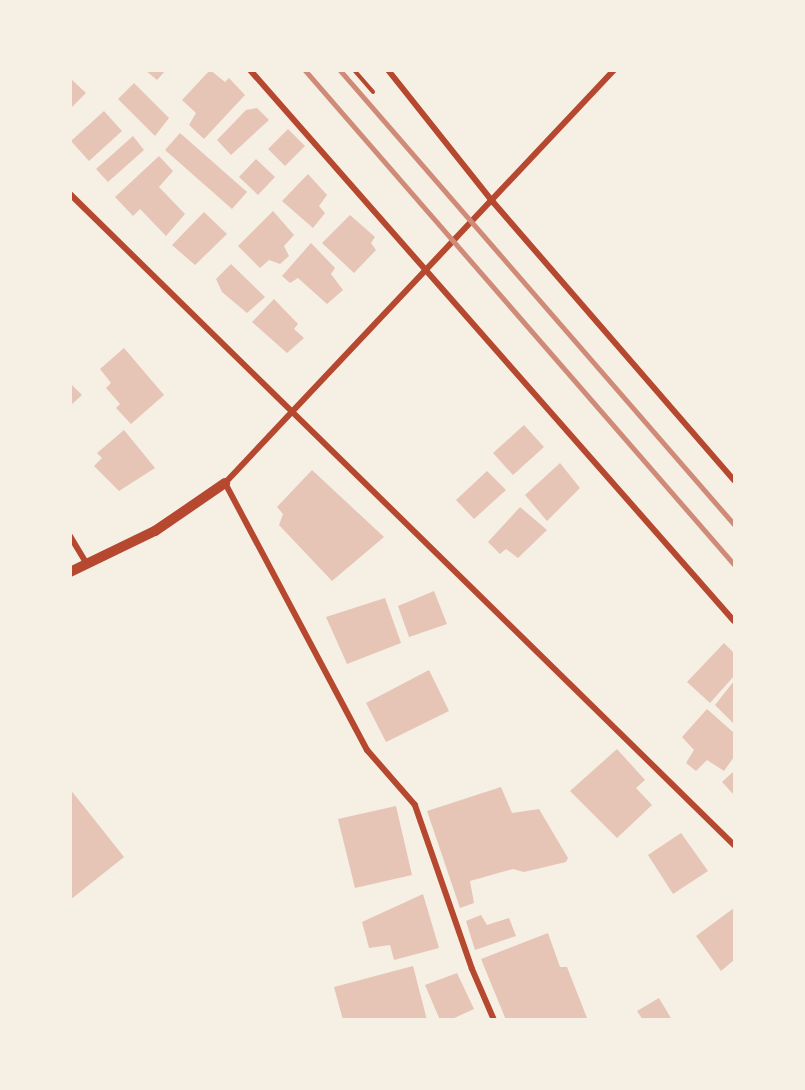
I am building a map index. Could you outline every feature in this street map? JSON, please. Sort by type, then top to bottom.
[{"type":"street","points":[[250,70],[735,621]]},
{"type":"street","points":[[388,70],[493,202],[735,480]]},
{"type":"street","points":[[70,572],[155,531],[225,483],[427,273],[614,70]]},
{"type":"street","points":[[70,194],[291,414],[735,845]]},
{"type":"street","points":[[225,483],[367,750],[415,805],[472,969],[494,1020]]},
{"type":"street","points":[[70,537],[88,565]]},
{"type":"building","points":[[145,70],[166,70],[157,80]]},
{"type":"building","points":[[210,70],[225,82],[229,78],[245,95],[204,139],[189,125],[196,113],[182,100]]},
{"type":"building","points":[[70,78],[86,93],[70,109]]},
{"type":"building","points":[[134,83],[169,118],[155,136],[118,99]]},
{"type":"building","points":[[257,108],[269,120],[231,155],[217,140],[246,110]]},
{"type":"building","points":[[104,111],[122,131],[89,161],[71,141]]},
{"type":"building","points":[[288,129],[305,146],[285,166],[268,149]]},
{"type":"building","points":[[180,133],[247,192],[232,209],[165,150]]},
{"type":"building","points":[[133,136],[144,150],[108,182],[96,169]]},
{"type":"building","points":[[159,156],[173,171],[159,187],[185,214],[166,236],[140,209],[133,216],[115,197]]},
{"type":"building","points":[[256,159],[275,177],[258,195],[239,177]]},
{"type":"building","points":[[308,174],[327,195],[319,206],[325,213],[313,228],[282,201]]},
{"type":"building","points":[[273,211],[294,235],[284,246],[289,256],[280,264],[269,260],[260,268],[238,246]]},
{"type":"building","points":[[204,212],[227,234],[195,265],[172,245]]},
{"type":"building","points":[[350,215],[375,237],[371,243],[376,250],[354,273],[322,243]]},
{"type":"building","points":[[311,243],[335,268],[331,274],[343,290],[327,304],[298,278],[290,283],[282,276]]},
{"type":"building","points":[[231,264],[265,297],[247,313],[222,292],[216,279]]},
{"type":"building","points":[[274,299],[298,324],[294,329],[304,338],[287,353],[252,322]]},
{"type":"building","points":[[124,348],[164,395],[131,424],[116,408],[120,404],[106,388],[111,383],[100,369]]},
{"type":"building","points":[[70,383],[82,395],[70,406]]},
{"type":"building","points":[[524,425],[544,447],[513,475],[493,453]]},
{"type":"building","points":[[124,430],[155,468],[119,491],[94,466],[102,458],[97,453]]},
{"type":"building","points":[[560,463],[580,488],[547,521],[525,495]]},
{"type":"building","points":[[312,470],[384,537],[332,581],[279,525],[283,514],[277,507]]},
{"type":"building","points":[[487,471],[506,490],[474,519],[456,500]]},
{"type":"building","points":[[520,507],[547,530],[518,558],[506,549],[500,554],[488,542]]},
{"type":"building","points":[[434,591],[447,624],[409,637],[398,606]]},
{"type":"building","points":[[385,598],[401,643],[347,664],[326,617]]},
{"type":"building","points":[[724,643],[734,653],[734,676],[710,703],[687,682]]},
{"type":"building","points":[[429,670],[449,711],[386,742],[366,703]]},
{"type":"building","points":[[734,681],[734,724],[715,705]]},
{"type":"building","points":[[707,709],[734,733],[734,757],[724,771],[707,760],[696,771],[686,763],[694,750],[682,737]]},
{"type":"building","points":[[617,749],[645,780],[636,788],[652,805],[617,838],[570,791]]},
{"type":"building","points":[[734,771],[734,795],[722,782]]},
{"type":"building","points":[[501,787],[512,813],[539,809],[568,858],[566,862],[524,872],[513,869],[470,881],[474,903],[460,908],[427,811]]},
{"type":"building","points":[[70,789],[124,857],[70,900]]},
{"type":"building","points":[[396,806],[412,875],[355,888],[338,819]]},
{"type":"building","points":[[681,833],[708,871],[673,894],[648,855]]},
{"type":"building","points":[[423,894],[439,948],[394,960],[390,945],[369,948],[362,922]]},
{"type":"building","points":[[734,908],[734,960],[721,971],[696,936]]},
{"type":"building","points":[[481,915],[487,925],[509,918],[516,936],[475,950],[466,921]]},
{"type":"building","points":[[548,933],[560,967],[567,967],[587,1018],[506,1020],[481,959]]},
{"type":"building","points":[[413,966],[427,1020],[343,1020],[334,987]]},
{"type":"building","points":[[457,973],[474,1009],[450,1020],[440,1020],[425,985]]},
{"type":"building","points":[[659,998],[672,1020],[643,1020],[637,1011]]},
{"type":"railway","points":[[305,70],[734,564]]},
{"type":"railway","points":[[340,70],[734,524]]}]
